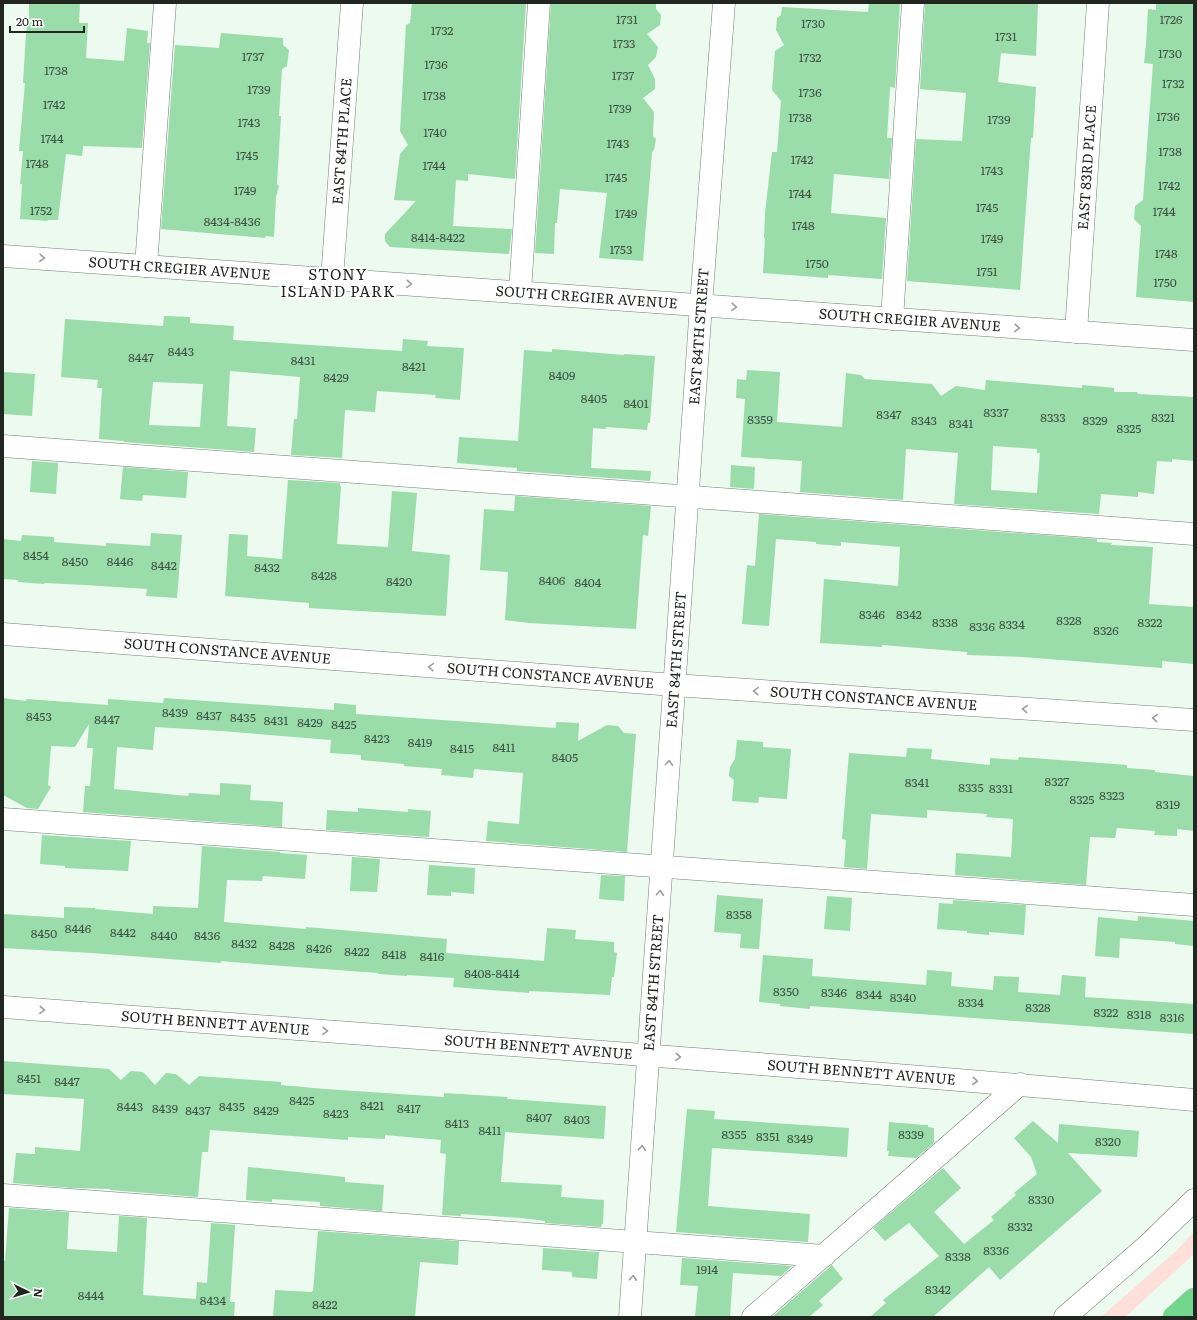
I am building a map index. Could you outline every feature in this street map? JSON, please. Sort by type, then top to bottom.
[{"type":"highway","points":[[1174,1317],[1194,1299]]},
{"type":"street","points":[[146,266],[165,3]]},
{"type":"street","name":"EAST 84TH PLACE","points":[[332,279],[352,3]]},
{"type":"street","points":[[520,292],[539,3]]},
{"type":"street","name":"EAST 84TH STREET","points":[[630,1317],[701,305],[724,3]]},
{"type":"street","points":[[892,319],[913,3]]},
{"type":"street","name":"EAST 83RD PLACE","points":[[1076,332],[1098,3]]},
{"type":"street","name":"SOUTH CREGIER AVENUE","points":[[3,256],[1194,340]]},
{"type":"street","points":[[3,446],[1194,534]]},
{"type":"street","name":"SOUTH CONSTANCE AVENUE","points":[[3,634],[674,685],[1194,720]]},
{"type":"street","points":[[3,818],[1194,905]]},
{"type":"street","name":"SOUTH BENNETT AVENUE","points":[[3,1007],[649,1055],[1020,1084],[1194,1100]]},
{"type":"street","points":[[753,1317],[1020,1084]]},
{"type":"street","points":[[3,1194],[824,1256]]},
{"type":"street","points":[[1065,1317],[1148,1244],[1194,1200]]},
{"type":"shaded area","points":[[1194,1232],[1194,1254],[1125,1317],[1101,1317],[1176,1251]]},
{"type":"building","points":[[29,3],[80,3],[79,23],[88,23],[86,58],[124,61],[127,28],[148,31],[147,43],[150,43],[142,148],[83,146],[82,156],[66,154],[58,220],[47,221],[20,219],[22,184],[20,184],[23,151],[19,151],[25,83],[23,83]]},
{"type":"building","points":[[412,3],[526,3],[515,179],[468,174],[468,181],[456,180],[453,226],[512,229],[509,254],[390,247],[385,241],[385,234],[416,201],[394,200],[400,154],[408,145],[400,131],[406,25],[410,23]]},
{"type":"building","points":[[551,3],[656,3],[656,9],[661,15],[660,25],[647,34],[658,47],[656,57],[648,65],[655,79],[655,89],[643,98],[654,112],[653,136],[656,139],[654,150],[652,152],[643,261],[599,258],[607,193],[560,189],[557,223],[555,223],[554,254],[535,253]]},
{"type":"building","points":[[869,3],[900,3],[895,88],[890,87],[887,138],[892,138],[889,179],[834,174],[831,213],[886,218],[882,279],[828,275],[828,278],[763,273],[765,213],[772,152],[777,152],[781,101],[772,90],[775,51],[784,45],[776,30],[777,18],[781,15],[782,7],[868,12]]},
{"type":"building","points":[[925,3],[1038,3],[1036,56],[1001,53],[998,82],[1036,87],[1020,290],[907,281],[916,139],[962,141],[966,93],[920,89]]},
{"type":"building","points":[[1156,3],[1194,3],[1194,302],[1136,297],[1141,226],[1134,219],[1135,206],[1143,200],[1153,64],[1144,63],[1148,9],[1156,10]]},
{"type":"building","points":[[221,33],[283,38],[283,45],[289,50],[287,66],[282,69],[277,184],[279,186],[276,197],[274,237],[266,236],[265,238],[161,229],[175,45],[219,48]]},
{"type":"building","points":[[164,316],[190,317],[190,323],[234,326],[233,340],[402,351],[403,339],[428,341],[427,346],[464,348],[460,400],[435,398],[436,395],[377,391],[375,412],[345,410],[342,458],[291,455],[294,419],[297,419],[300,377],[230,371],[227,426],[256,428],[254,452],[99,439],[102,388],[97,388],[98,380],[61,377],[65,319],[163,326]],"holes":[[[153,382],[203,384],[200,427],[149,425]]]},
{"type":"building","points":[[552,349],[655,356],[650,423],[648,423],[647,430],[606,427],[606,429],[593,428],[591,468],[651,471],[650,481],[517,471],[517,468],[457,463],[459,437],[518,441],[524,350],[552,352]]},
{"type":"building","points":[[747,370],[780,372],[777,422],[842,427],[846,373],[861,375],[865,379],[932,384],[941,396],[956,386],[985,390],[986,380],[1082,388],[1082,385],[1114,388],[1114,392],[1137,392],[1138,394],[1194,397],[1194,461],[1172,459],[1172,462],[1157,461],[1154,494],[1138,492],[1138,497],[1101,494],[1099,514],[954,504],[958,453],[906,449],[903,500],[800,492],[802,461],[741,457],[745,399],[736,398],[737,379],[746,380]],"holes":[[[993,446],[1037,449],[1037,453],[1040,453],[1037,493],[991,490]]]},
{"type":"building","points":[[3,372],[35,374],[32,416],[3,414]]},
{"type":"building","points":[[32,461],[58,463],[56,494],[30,492]]},
{"type":"building","points":[[731,465],[755,467],[754,489],[730,487]]},
{"type":"building","points":[[123,467],[188,472],[186,498],[143,495],[142,501],[120,499]]},
{"type":"building","points":[[288,480],[340,483],[337,544],[388,547],[392,491],[417,493],[412,551],[450,555],[446,616],[309,608],[309,603],[225,596],[229,534],[248,535],[247,556],[282,559]]},
{"type":"building","points":[[515,496],[651,506],[648,536],[643,535],[636,629],[529,623],[505,620],[508,572],[480,570],[484,509],[514,511]]},
{"type":"building","points":[[759,514],[1097,539],[1097,542],[1112,543],[1111,545],[1153,547],[1149,604],[1194,607],[1194,664],[1162,661],[1162,668],[1023,657],[967,655],[967,652],[882,645],[882,647],[820,643],[824,579],[898,586],[900,547],[841,542],[841,546],[816,544],[816,542],[776,539],[769,626],[742,624],[747,565],[755,566]]},
{"type":"building","points":[[151,533],[182,535],[177,598],[146,596],[147,589],[44,584],[3,579],[3,539],[21,541],[22,535],[54,537],[54,542],[106,546],[106,543],[150,546]]},
{"type":"building","points":[[3,698],[26,701],[26,699],[108,705],[108,699],[163,703],[164,698],[334,710],[334,703],[356,705],[356,714],[556,728],[556,722],[579,723],[578,741],[607,725],[618,726],[624,733],[636,734],[627,852],[486,841],[488,821],[519,824],[523,773],[474,769],[473,778],[441,775],[442,769],[404,766],[404,764],[361,760],[361,755],[330,753],[331,740],[221,731],[155,727],[153,750],[117,747],[114,789],[188,796],[189,793],[220,795],[220,783],[251,785],[250,800],[283,802],[282,827],[83,812],[85,786],[90,786],[93,748],[87,748],[89,724],[75,747],[51,746],[48,785],[51,787],[38,809],[27,808],[3,795]]},
{"type":"building","points":[[737,740],[763,742],[763,747],[791,749],[787,799],[759,797],[758,803],[732,801],[734,780],[729,776],[730,767],[735,759]]},
{"type":"building","points":[[907,748],[932,749],[931,759],[990,765],[990,758],[1018,760],[1019,757],[1127,765],[1127,768],[1155,770],[1155,772],[1194,776],[1194,831],[1177,829],[1177,836],[1154,835],[1155,831],[1117,828],[1115,838],[1090,837],[1086,885],[955,875],[956,853],[1011,857],[1013,819],[986,817],[987,814],[927,810],[927,818],[871,814],[867,869],[844,867],[846,840],[842,839],[849,753],[906,757]]},
{"type":"building","points":[[358,808],[408,812],[408,809],[431,811],[429,837],[326,830],[327,810],[358,812]]},
{"type":"building","points":[[42,835],[131,841],[128,871],[65,868],[65,866],[40,864]]},
{"type":"building","points":[[202,846],[307,855],[305,879],[263,876],[262,881],[227,880],[224,922],[306,929],[306,927],[447,939],[446,953],[544,961],[547,928],[576,930],[575,939],[614,942],[614,952],[617,953],[610,995],[529,991],[529,993],[453,987],[454,978],[378,974],[221,961],[221,963],[3,948],[3,914],[64,918],[64,907],[95,908],[153,914],[153,906],[198,908]]},
{"type":"building","points":[[352,857],[380,859],[377,892],[350,891]]},
{"type":"building","points":[[429,865],[475,868],[474,894],[451,892],[451,896],[427,895]]},
{"type":"building","points":[[601,875],[625,876],[624,901],[599,899]]},
{"type":"building","points":[[717,895],[763,899],[759,949],[740,948],[741,934],[714,932]]},
{"type":"building","points":[[827,896],[852,898],[850,931],[824,929]]},
{"type":"building","points":[[953,900],[1026,905],[1024,935],[989,932],[989,935],[967,933],[967,931],[937,929],[939,903],[953,904]]},
{"type":"building","points":[[1138,916],[1194,921],[1194,946],[1175,944],[1175,942],[1120,938],[1119,958],[1095,956],[1098,917],[1138,921]]},
{"type":"building","points":[[763,955],[813,959],[812,976],[926,985],[927,970],[952,972],[951,986],[993,990],[994,976],[1019,977],[1018,992],[1060,995],[1062,975],[1086,977],[1085,997],[1194,1004],[1194,1034],[810,1006],[810,1009],[780,1006],[780,1004],[759,1002]]},
{"type":"building","points":[[3,1061],[109,1069],[121,1080],[131,1071],[143,1072],[155,1085],[166,1073],[176,1074],[189,1085],[199,1076],[281,1082],[281,1085],[325,1089],[444,1097],[444,1093],[606,1106],[604,1139],[505,1132],[501,1182],[562,1185],[561,1197],[604,1200],[603,1224],[601,1227],[545,1223],[545,1221],[522,1218],[461,1214],[461,1216],[442,1215],[446,1154],[440,1153],[441,1140],[385,1135],[385,1139],[348,1137],[348,1140],[210,1130],[208,1152],[202,1152],[198,1197],[110,1189],[71,1188],[13,1183],[16,1153],[35,1154],[35,1147],[80,1151],[84,1099],[3,1094]]},
{"type":"building","points":[[687,1109],[715,1111],[714,1119],[849,1128],[847,1157],[712,1148],[708,1206],[810,1214],[808,1242],[676,1232]]},
{"type":"building","points":[[1033,1121],[1058,1143],[1059,1124],[1139,1131],[1137,1157],[1068,1153],[1102,1191],[1000,1280],[989,1267],[933,1317],[870,1317],[886,1303],[883,1300],[939,1256],[909,1223],[885,1241],[873,1228],[943,1168],[961,1188],[934,1212],[964,1244],[994,1220],[991,1217],[1016,1195],[1014,1193],[1037,1174],[1031,1157],[1014,1138]]},
{"type":"building","points":[[889,1122],[928,1125],[928,1127],[934,1128],[934,1143],[916,1158],[888,1156]]},
{"type":"building","points":[[248,1167],[345,1177],[345,1182],[384,1185],[382,1211],[320,1206],[320,1202],[272,1199],[272,1202],[246,1200]]},
{"type":"building","points":[[9,1208],[69,1212],[67,1249],[117,1252],[119,1216],[147,1218],[143,1295],[196,1299],[197,1282],[207,1283],[211,1223],[235,1225],[230,1302],[235,1302],[234,1317],[3,1317],[3,1260],[5,1261]]},
{"type":"building","points":[[318,1231],[459,1241],[458,1265],[420,1262],[415,1317],[273,1317],[275,1290],[313,1291]]},
{"type":"building","points":[[543,1248],[599,1252],[597,1279],[572,1277],[572,1272],[542,1270]]},
{"type":"building","points":[[682,1258],[792,1266],[781,1276],[733,1273],[730,1317],[695,1317],[698,1286],[680,1285]]},
{"type":"building","points":[[832,1265],[843,1279],[819,1301],[823,1305],[809,1317],[772,1317]]},
{"type":"district","name":"STONY ISLAND PARK","points":[[338,284]]}]
